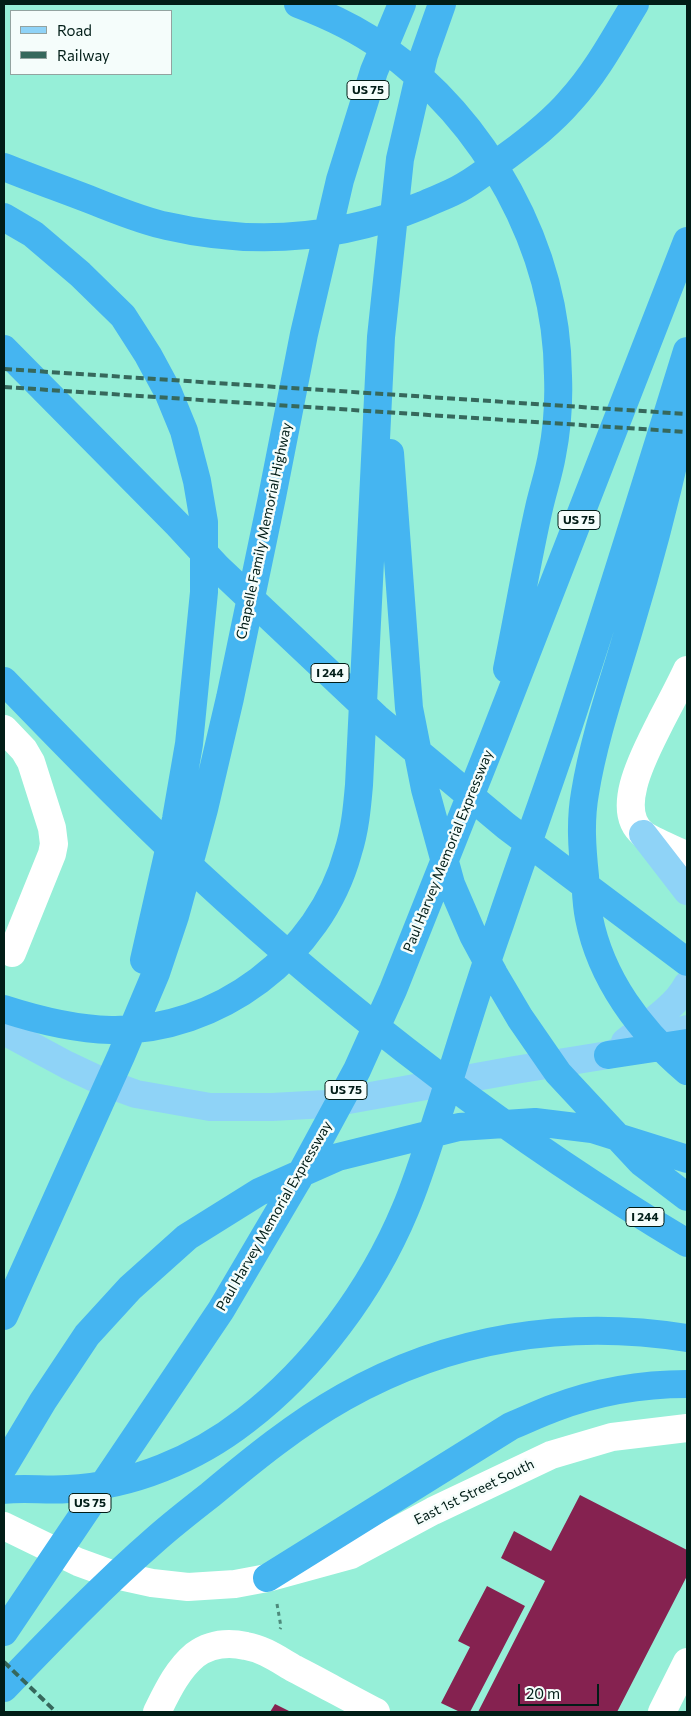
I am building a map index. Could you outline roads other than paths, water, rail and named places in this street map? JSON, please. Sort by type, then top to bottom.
[{"type":"highway","name":"Chapelle Family Memorial Highway","points":[[121,1056],[156,973],[175,916],[204,809],[230,698],[304,334],[340,180],[374,71],[402,4]]},
{"type":"highway","points":[[4,1009],[26,1016],[84,1028],[112,1030],[167,1024],[192,1016],[224,1003],[253,985],[281,963],[302,942],[313,927],[338,880],[348,853],[355,823],[360,766],[381,337],[400,158],[424,55],[442,4]]},
{"type":"highway","points":[[4,167],[132,216],[195,232],[268,238],[301,236],[368,224],[394,217],[462,187],[517,149],[550,122],[571,100],[596,67],[635,4]]},
{"type":"highway","points":[[307,7],[380,45],[403,62],[462,119],[486,152],[521,215],[535,250],[548,295],[556,336],[558,376],[552,454],[539,507],[493,740]]},
{"type":"highway","points":[[4,217],[33,234],[80,274],[123,316],[148,355],[168,392],[184,431],[197,481],[204,522],[204,592],[189,744],[176,819],[121,1056]]},
{"type":"highway","name":"US 75","points":[[493,740],[687,241]]},
{"type":"highway","points":[[381,337],[409,708],[425,789],[451,884],[473,935],[494,974],[520,1018],[558,1073],[641,1162],[687,1197]]},
{"type":"highway","name":"I 244","points":[[4,349],[218,568],[377,718],[506,826],[687,962]]},
{"type":"highway","points":[[4,1490],[18,1488],[64,1490],[114,1484],[140,1476],[202,1449],[244,1422],[274,1397],[343,1320],[369,1281],[406,1210],[424,1160],[495,937],[576,702],[687,351]]},
{"type":"highway","points":[[687,399],[669,487],[593,754],[585,794],[581,843],[589,918],[603,963],[634,1016],[666,1052],[687,1070]]},
{"type":"highway","name":"I 244","points":[[4,681],[83,762],[197,873],[365,1019],[470,1099],[603,1191],[687,1243]]},
{"type":"highway","name":"Paul Harvey Memorial Expressway","points":[[4,1632],[221,1310],[297,1181],[357,1070],[393,990],[493,740]]},
{"type":"highway","points":[[608,1056],[687,1043]]},
{"type":"highway","name":"US 75","points":[[4,1316],[121,1056]]},
{"type":"highway","points":[[4,1466],[43,1401],[87,1335],[130,1288],[187,1237],[259,1192],[338,1157],[459,1127],[535,1122],[592,1129],[687,1159]]},
{"type":"highway","points":[[4,1688],[70,1620],[156,1539],[299,1425],[343,1397],[398,1369],[445,1352],[494,1340],[540,1333],[585,1331],[627,1331],[687,1338]]},
{"type":"highway","points":[[271,1590],[512,1426],[555,1407],[610,1392],[661,1384],[687,1384]]},
{"type":"main road","points":[[643,834],[687,891]]},
{"type":"main road","points":[[608,1056],[670,1007],[684,992],[687,985]]},
{"type":"main road","points":[[7,1038],[104,1082],[136,1094],[210,1107],[272,1107],[326,1104],[515,1070],[608,1056],[687,1029]]},
{"type":"street","points":[[687,670],[646,752],[634,781],[631,800],[631,813],[636,825],[643,834],[687,856]]},
{"type":"street","points":[[4,729],[21,746],[31,762],[52,828],[54,844],[52,854],[12,953]]},
{"type":"street","name":"East 1st Street South","points":[[4,1526],[78,1562],[112,1574],[152,1583],[188,1587],[235,1584],[271,1590],[351,1555],[434,1511],[551,1455],[612,1437],[686,1428]]},
{"type":"street","points":[[156,1712],[173,1680],[195,1655],[207,1648],[228,1644],[257,1649],[376,1712]]},
{"type":"street","points":[[662,1712],[687,1662]]},
{"type":"railway","points":[[4,369],[687,414]]},
{"type":"railway","points":[[4,387],[687,432]]},
{"type":"railway","points":[[4,1662],[56,1712]]}]
